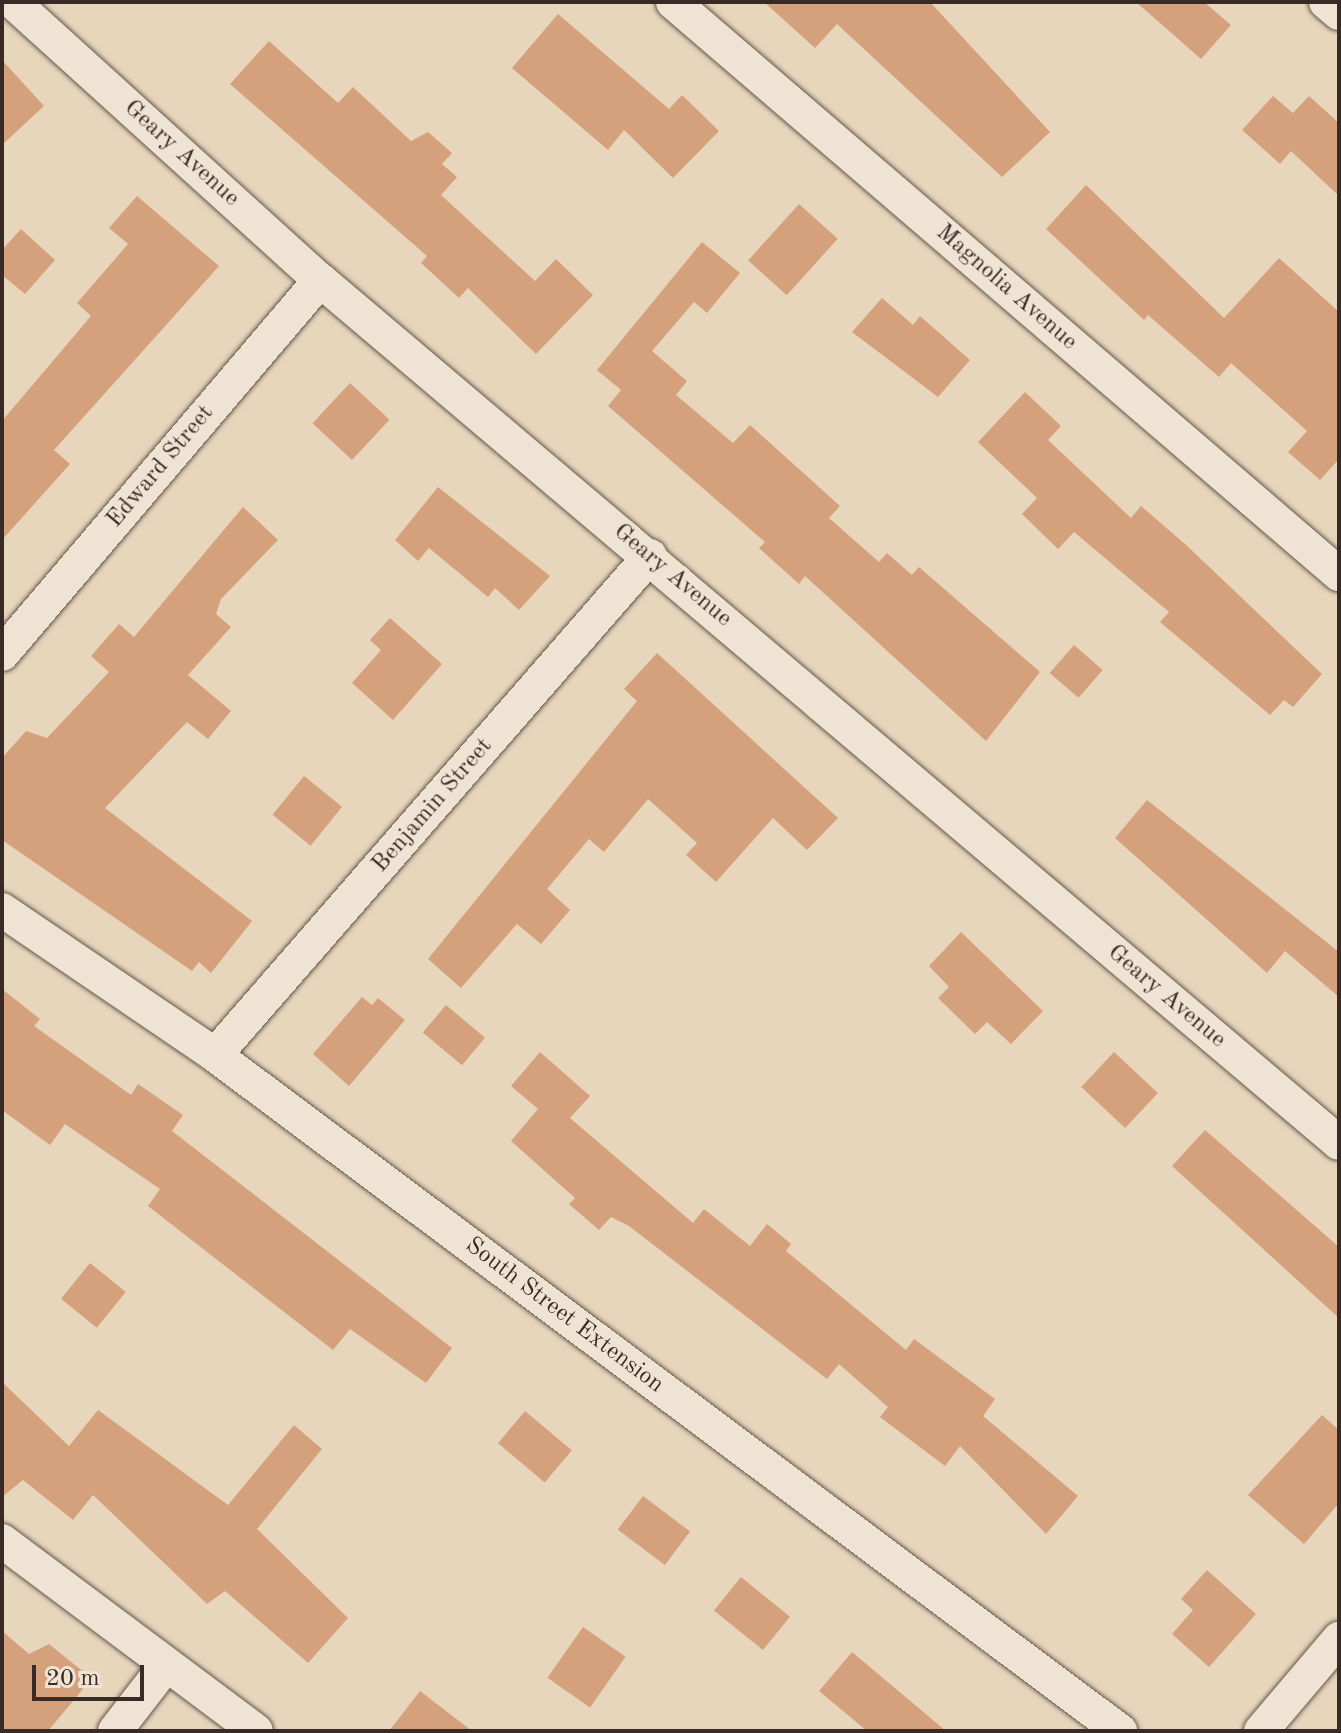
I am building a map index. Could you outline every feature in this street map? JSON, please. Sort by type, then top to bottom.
[{"type":"street","name":"Geary Avenue","points":[[13,2],[320,280],[650,556],[1339,1143]]},
{"type":"street","name":"Magnolia Avenue","points":[[673,2],[1339,574]]},
{"type":"street","points":[[1326,2],[1339,13]]},
{"type":"street","name":"Edward Street","points":[[2,654],[320,280]]},
{"type":"street","name":"Benjamin Street","points":[[215,1055],[650,556]]},
{"type":"street","name":"South Street Extension","points":[[2,910],[215,1055],[1120,1731]]},
{"type":"street","points":[[2,1541],[256,1731]]},
{"type":"street","points":[[1261,1731],[1339,1639]]},
{"type":"street","points":[[115,1731],[166,1665]]},
{"type":"building","points":[[764,2],[930,2],[1050,132],[1002,177],[837,24],[815,48]]},
{"type":"building","points":[[1136,2],[1204,2],[1231,25],[1201,59]]},
{"type":"building","points":[[558,14],[669,109],[682,95],[719,131],[673,178],[624,130],[608,150],[512,68]]},
{"type":"building","points":[[269,41],[338,103],[353,87],[411,141],[428,132],[452,153],[442,164],[457,177],[441,195],[535,281],[556,259],[593,295],[536,354],[468,288],[459,298],[421,263],[427,256],[230,84]]},
{"type":"building","points":[[2,60],[44,106],[2,145]]},
{"type":"building","points":[[1273,96],[1293,113],[1309,96],[1339,123],[1339,196],[1291,151],[1280,164],[1242,130]]},
{"type":"building","points":[[1086,185],[1224,318],[1279,258],[1339,312],[1339,459],[1320,480],[1288,452],[1307,431],[1231,363],[1219,377],[1148,315],[1144,320],[1046,229]]},
{"type":"building","points":[[137,196],[219,266],[54,450],[70,464],[2,540],[2,421],[91,316],[77,303],[128,244],[109,228]]},
{"type":"building","points":[[799,204],[838,239],[787,295],[748,260]]},
{"type":"building","points":[[21,229],[55,260],[25,294],[2,275],[2,250]]},
{"type":"building","points":[[702,242],[740,273],[707,313],[694,302],[652,351],[687,381],[676,395],[733,443],[750,425],[840,506],[829,518],[879,562],[887,553],[912,575],[919,567],[1040,672],[986,741],[805,576],[799,584],[759,548],[765,542],[608,406],[621,390],[597,370]]},
{"type":"building","points":[[882,298],[913,325],[920,316],[970,360],[938,397],[852,332]]},
{"type":"building","points":[[350,383],[389,420],[352,460],[312,423]]},
{"type":"building","points":[[1025,392],[1061,426],[1048,440],[1131,518],[1141,506],[1322,674],[1293,707],[1284,700],[1270,715],[1160,622],[1169,612],[1074,532],[1058,549],[1022,514],[1037,498],[978,442]]},
{"type":"building","points":[[438,487],[550,576],[519,610],[495,588],[488,597],[429,548],[418,561],[395,540]]},
{"type":"building","points":[[243,507],[278,540],[221,599],[216,614],[231,627],[188,675],[231,711],[208,739],[187,722],[105,808],[252,921],[211,973],[199,962],[192,971],[2,840],[2,758],[26,731],[47,738],[109,672],[91,656],[119,624],[134,637]]},
{"type":"building","points":[[390,618],[442,664],[393,720],[352,683],[381,650],[370,640]]},
{"type":"building","points":[[1074,645],[1103,670],[1078,698],[1050,673]]},
{"type":"building","points":[[657,653],[838,818],[807,850],[773,818],[716,882],[686,855],[697,843],[648,799],[604,852],[589,839],[547,889],[570,910],[541,944],[517,924],[461,988],[428,959],[637,701],[624,689]]},
{"type":"building","points":[[304,776],[342,807],[311,846],[273,815]]},
{"type":"building","points":[[1147,800],[1339,952],[1339,997],[1285,951],[1267,973],[1115,838]]},
{"type":"building","points":[[961,932],[1043,1011],[1011,1044],[987,1022],[975,1034],[938,998],[949,987],[929,966]]},
{"type":"building","points":[[2,989],[40,1019],[34,1026],[131,1095],[138,1084],[183,1115],[172,1131],[452,1348],[426,1383],[350,1329],[333,1350],[148,1206],[160,1189],[65,1124],[50,1145],[2,1110]]},
{"type":"building","points":[[362,997],[372,1005],[378,998],[405,1020],[349,1086],[313,1054]]},
{"type":"building","points":[[446,1005],[485,1038],[462,1065],[423,1033]]},
{"type":"building","points":[[540,1052],[590,1096],[570,1118],[693,1223],[704,1209],[750,1246],[767,1224],[791,1244],[786,1251],[906,1350],[914,1339],[995,1399],[983,1416],[1078,1496],[1046,1534],[960,1446],[945,1466],[880,1417],[888,1407],[839,1364],[827,1379],[629,1226],[611,1217],[599,1230],[569,1204],[575,1198],[511,1141],[538,1109],[511,1086]]},
{"type":"building","points":[[1114,1052],[1158,1093],[1125,1128],[1081,1087]]},
{"type":"building","points":[[1205,1130],[1339,1247],[1339,1318],[1172,1166]]},
{"type":"building","points":[[90,1263],[126,1292],[97,1328],[61,1299]]},
{"type":"building","points":[[2,1382],[69,1446],[98,1410],[228,1505],[294,1425],[322,1449],[257,1529],[348,1618],[308,1663],[225,1591],[207,1604],[93,1495],[73,1520],[23,1480],[2,1497]]},
{"type":"building","points":[[525,1411],[572,1450],[545,1482],[498,1443]]},
{"type":"building","points":[[1322,1415],[1339,1430],[1339,1503],[1304,1544],[1248,1495]]},
{"type":"building","points":[[643,1496],[690,1532],[665,1565],[618,1530]]},
{"type":"building","points":[[1207,1570],[1256,1614],[1209,1667],[1172,1634],[1193,1610],[1181,1599]]},
{"type":"building","points":[[741,1577],[790,1617],[763,1650],[714,1610]]},
{"type":"building","points":[[583,1627],[626,1657],[590,1708],[547,1678]]},
{"type":"building","points":[[2,1631],[29,1654],[49,1644],[86,1674],[77,1684],[83,1689],[48,1731],[2,1731]]},
{"type":"building","points":[[852,1652],[946,1731],[867,1731],[819,1691]]},
{"type":"building","points":[[420,1691],[472,1731],[389,1731]]}]
